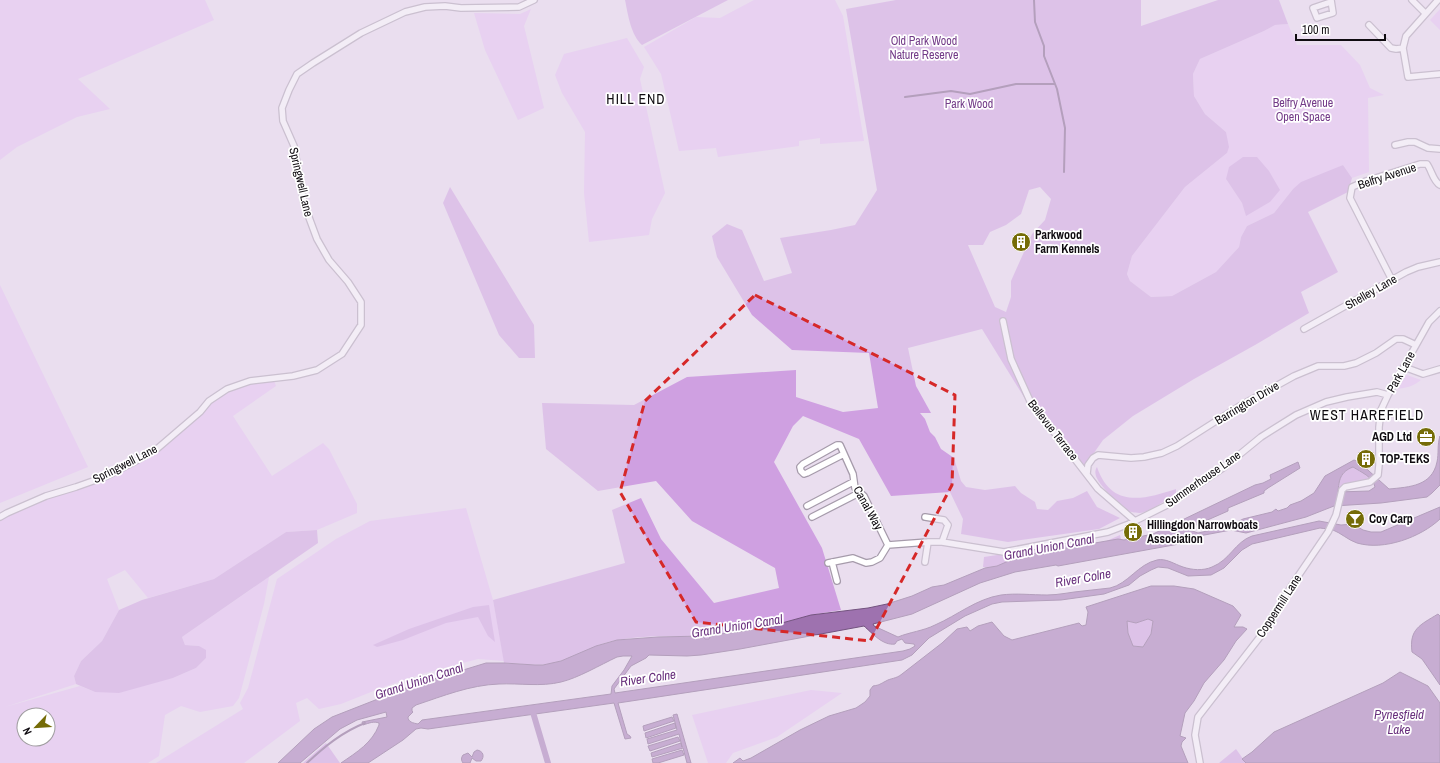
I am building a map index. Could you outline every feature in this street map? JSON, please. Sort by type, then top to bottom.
[{"type":"street","points":[[1412,0],[1425,13]]},
{"type":"street","points":[[1438,0],[1406,36],[1403,48],[1408,77],[1440,74]]},
{"type":"street","name":"Springwell Lane","points":[[0,517],[46,496],[76,488],[107,476],[134,462],[158,448],[200,412],[209,401],[227,389],[250,381],[293,376],[317,370],[342,354],[361,325],[361,302],[348,282],[329,260],[317,239],[307,211],[294,146],[283,121],[282,108],[289,90],[298,74],[313,63],[361,33],[405,12],[425,7],[445,6],[462,8],[519,7],[532,2]]},
{"type":"street","points":[[1369,25],[1391,48],[1403,48]]},
{"type":"street","points":[[1395,145],[1415,142],[1428,148],[1440,149]]},
{"type":"street","name":"Belfry Avenue","points":[[1392,280],[1350,198],[1352,187],[1420,164],[1427,164],[1432,170],[1436,182],[1440,185]]},
{"type":"street","name":"Shelley Lane","points":[[1304,329],[1412,270],[1440,262]]},
{"type":"street","name":"Park Lane","points":[[1379,465],[1379,426],[1381,410],[1429,322],[1440,311]]},
{"type":"street","name":"Bellevue Terrace","points":[[1003,321],[1011,359],[1030,401],[1098,489],[1135,520]]},
{"type":"street","name":"Barrington Drive","points":[[1087,474],[1088,465],[1093,458],[1098,455],[1130,458],[1144,457],[1162,453],[1177,446],[1238,407],[1294,376],[1318,366],[1344,366],[1356,364],[1376,353],[1396,339],[1403,339],[1416,345]]},
{"type":"street","points":[[1404,367],[1423,374],[1440,369]]},
{"type":"street","name":"Summerhouse Lane","points":[[888,545],[942,542],[1004,552],[1108,532],[1171,503],[1222,468],[1261,437],[1296,415],[1326,402],[1347,397],[1378,392],[1388,395]]},
{"type":"street","points":[[837,445],[840,445],[843,451],[808,473],[804,474],[801,471],[800,467],[803,464],[837,445]]},
{"type":"street","name":"Canal Way","points":[[843,451],[853,474],[855,488],[864,496],[888,545]]},
{"type":"street","name":"Coppermill Lane","points":[[1200,763],[1194,734],[1198,717],[1263,633],[1329,530],[1342,490],[1345,487],[1366,484],[1374,479],[1378,475],[1379,465]]},
{"type":"street","points":[[807,506],[854,482]]},
{"type":"street","points":[[812,517],[859,493]]},
{"type":"street","points":[[925,517],[944,520],[948,525],[942,542]]},
{"type":"street","points":[[925,562],[928,542]]},
{"type":"street","points":[[837,581],[830,563],[853,558],[866,563],[872,562],[880,558],[888,545]]},
{"type":"highlighted area","points":[[755,295],[955,395],[952,485],[870,641],[696,622],[620,492],[645,401]]},
{"type":"green space","points":[[0,0],[205,0],[214,20],[78,79],[110,109],[77,117],[17,147],[0,160]]},
{"type":"green space","points":[[625,0],[728,0],[642,45],[635,36]]},
{"type":"green space","points":[[754,0],[835,0],[843,16],[864,141],[820,144],[820,138],[799,141],[799,146],[718,157],[716,148],[679,151],[661,74],[644,47],[696,17],[720,18]]},
{"type":"green space","name":"Park Wood","points":[[896,0],[1141,0],[1141,26],[1218,0],[1279,0],[1288,24],[1275,25],[1200,59],[1193,74],[1194,96],[1205,114],[1226,132],[1229,147],[1227,153],[1185,187],[1132,256],[1127,274],[1130,281],[1151,297],[1172,296],[1216,272],[1239,247],[1241,237],[1247,226],[1274,213],[1293,189],[1301,182],[1343,165],[1352,178],[1348,192],[1308,212],[1338,272],[1301,292],[1309,313],[1133,416],[1103,440],[1082,470],[1027,402],[982,329],[908,348],[916,386],[931,413],[920,413],[925,419],[930,432],[935,437],[941,449],[954,458],[961,481],[966,487],[985,490],[1015,486],[1021,493],[1035,502],[1037,509],[1048,510],[1057,501],[1073,498],[1087,491],[1097,507],[1120,518],[1099,529],[1008,542],[961,534],[963,519],[950,492],[891,496],[859,439],[803,416],[793,426],[774,462],[822,548],[841,610],[811,615],[771,626],[711,635],[709,639],[705,640],[702,636],[627,638],[600,645],[553,663],[535,665],[504,663],[493,600],[625,563],[612,510],[641,498],[661,539],[714,603],[779,588],[775,568],[692,521],[656,481],[598,491],[546,449],[542,403],[634,405],[687,377],[796,370],[796,397],[843,412],[878,408],[869,353],[792,350],[752,315],[717,257],[712,236],[727,224],[742,230],[764,281],[792,273],[780,238],[855,225],[877,190],[846,9]],"holes":[[[1040,187],[1051,199],[1045,220],[1032,234],[1011,281],[1011,297],[1006,312],[995,307],[968,245],[983,245],[990,232],[1006,225],[1021,214],[1029,190]]]},
{"type":"green space","points":[[531,9],[524,26],[544,108],[518,120],[485,50],[474,13],[520,14]]},
{"type":"green space","points":[[1440,9],[1440,30],[1430,20]]},
{"type":"green space","name":"Belfry Avenue Open Space","points":[[1288,24],[1297,45],[1341,45],[1360,65],[1370,88],[1384,95],[1368,98],[1369,172],[1352,178],[1343,165],[1293,189],[1274,213],[1247,226],[1241,237],[1239,247],[1216,272],[1172,296],[1151,297],[1130,281],[1127,274],[1132,256],[1185,187],[1227,153],[1226,132],[1205,114],[1194,96],[1193,74],[1200,59],[1275,25]],"holes":[[[1226,179],[1270,202],[1246,215],[1242,203]]]},
{"type":"green space","points":[[627,38],[644,67],[640,79],[665,193],[652,219],[649,235],[589,242],[584,193],[585,132],[562,93],[555,75],[564,54]]},
{"type":"green space","points":[[1243,157],[1257,157],[1269,171],[1280,190],[1270,202],[1246,216],[1242,203],[1226,179],[1229,167]]},
{"type":"green space","points":[[450,187],[534,325],[535,358],[519,358],[499,335],[443,203]]},
{"type":"green space","points":[[0,285],[88,467],[0,503]]},
{"type":"green space","points":[[1407,375],[1421,380],[1416,384],[1397,389],[1404,377]]},
{"type":"green space","points":[[273,378],[276,386],[233,416],[272,476],[323,443],[329,449],[357,504],[357,513],[317,530],[286,532],[214,579],[148,598],[125,570],[107,579],[119,610],[102,641],[81,661],[74,676],[76,684],[5,707],[80,686],[95,692],[173,678],[196,668],[206,658],[199,646],[185,645],[182,637],[269,577],[264,604],[239,698],[233,706],[200,712],[181,706],[165,715],[159,756],[148,763],[0,763],[0,519],[50,495],[113,476],[150,454],[203,408],[222,394],[246,384]]},
{"type":"green space","points":[[1097,467],[1103,480],[1119,495],[1129,498],[1140,498],[1176,489],[1176,493],[1159,505],[1144,512],[1140,513],[1129,511],[1105,490],[1096,475]]},
{"type":"green space","points":[[1352,467],[1370,479],[1339,488],[1342,475]]},
{"type":"green space","points":[[466,508],[493,600],[504,661],[478,659],[425,673],[386,686],[341,704],[319,709],[307,698],[296,703],[300,721],[244,763],[156,763],[243,709],[240,703],[248,688],[277,579],[336,539],[370,521]]},
{"type":"green space","points":[[317,530],[318,543],[182,637],[185,645],[199,646],[206,650],[206,658],[196,668],[173,678],[119,693],[95,692],[76,684],[74,676],[81,661],[102,641],[119,610],[142,600],[214,579],[286,532]]},
{"type":"green space","points":[[1120,535],[1121,539],[1100,552],[1001,569],[983,567],[984,557],[1080,542],[1102,543]]},
{"type":"green space","points":[[489,605],[495,642],[488,636],[478,617],[446,623],[403,640],[377,647],[373,645],[409,629],[473,607]]},
{"type":"green space","points":[[1148,619],[1153,621],[1151,634],[1143,647],[1133,646],[1128,633],[1126,621],[1136,623]]},
{"type":"green space","points":[[811,690],[842,693],[777,737],[733,753],[726,763],[708,763],[692,715]]},
{"type":"green space","points":[[326,743],[340,763],[303,763]]},
{"type":"green space","points":[[1236,749],[1246,763],[1219,763]]},
{"type":"water","points":[[1440,436],[1440,485],[1427,497],[1381,503],[1334,506],[1306,517],[1246,533],[1231,530],[1199,536],[1190,542],[1058,566],[1056,565],[1015,572],[980,583],[912,614],[873,624],[874,626],[898,637],[930,627],[983,600],[992,597],[1012,594],[1052,595],[1110,588],[1116,586],[1150,562],[1157,560],[1167,561],[1190,569],[1205,569],[1218,564],[1241,542],[1252,536],[1319,521],[1341,525],[1353,524],[1363,530],[1381,532],[1440,507],[1440,519],[1432,526],[1413,537],[1402,541],[1390,544],[1368,545],[1354,542],[1331,529],[1320,528],[1252,544],[1242,550],[1224,568],[1211,575],[1188,576],[1168,568],[1158,567],[1140,576],[1129,585],[1104,594],[1061,600],[1002,602],[992,604],[965,616],[929,638],[912,655],[902,660],[618,703],[627,734],[631,738],[625,739],[614,703],[428,729],[416,729],[403,740],[368,763],[341,763],[368,742],[379,725],[379,723],[371,722],[363,725],[362,722],[387,717],[386,712],[357,720],[340,729],[300,763],[278,763],[314,729],[332,717],[411,686],[486,663],[543,665],[561,661],[596,646],[617,640],[703,636],[705,639],[709,639],[711,635],[771,626],[811,615],[868,608],[887,604],[912,596],[932,587],[944,585],[985,568],[997,566],[1020,556],[1153,534],[1255,485],[1263,483],[1271,479],[1270,475],[1298,462],[1300,468],[1268,488],[1264,491],[1264,493],[1228,508],[1228,511],[1187,529],[1198,533],[1230,526],[1243,519],[1272,512],[1276,509],[1278,511],[1287,508],[1314,493],[1325,476],[1354,460],[1359,462],[1389,489],[1412,486],[1425,481],[1434,470],[1438,459]],"holes":[[[1353,467],[1372,480],[1375,487],[1369,491],[1338,492],[1341,477],[1345,471]],[[864,626],[886,643],[895,644],[897,641],[902,639],[905,643],[914,644],[915,646],[903,651],[615,693],[614,689],[631,666],[649,655],[687,656],[740,649]],[[632,656],[612,686],[611,694],[422,720],[418,724],[411,722],[408,719],[413,712],[412,708],[416,705],[457,692],[478,686],[488,685],[546,684],[561,682],[582,674],[617,657]]]},
{"type":"water","points":[[1151,586],[1174,586],[1194,589],[1233,606],[1241,615],[1234,627],[1243,627],[1247,629],[1236,641],[1224,660],[1204,683],[1185,713],[1180,736],[1186,738],[1182,742],[1181,746],[1188,763],[733,763],[740,758],[743,761],[751,758],[800,730],[829,716],[856,708],[865,702],[870,696],[870,690],[873,686],[900,676],[942,643],[957,629],[967,627],[970,631],[978,626],[992,622],[1004,636],[1012,640],[1079,623],[1082,626],[1086,625],[1088,612],[1086,607]],"holes":[[[1148,619],[1153,621],[1151,634],[1143,647],[1133,646],[1128,633],[1127,621],[1136,623]]]},
{"type":"water","points":[[1438,614],[1440,616],[1440,685],[1422,659],[1412,652],[1412,638],[1417,628]]},
{"type":"water","name":"Pynesfield Lake","points":[[1400,672],[1428,686],[1440,703],[1440,763],[1246,763],[1242,759],[1274,732],[1383,683]]},
{"type":"water","points":[[677,714],[691,763],[687,763],[683,748],[652,757],[651,753],[681,743],[682,747],[679,734],[648,744],[647,739],[677,730],[673,715]]},
{"type":"water","points":[[672,717],[674,721],[644,731],[643,726]]},
{"type":"water","points":[[675,723],[676,728],[646,738],[645,733]]},
{"type":"water","points":[[678,737],[680,741],[650,751],[648,746]]},
{"type":"water","points":[[477,750],[481,751],[483,754],[481,761],[476,761],[472,758],[470,763],[463,763],[463,755],[468,753],[472,757],[474,752]]},
{"type":"water","points":[[682,750],[684,755],[658,763],[653,763],[652,759]]},
{"type":"waterway","points":[[1034,0],[1035,22],[1044,46],[1044,56],[1057,89],[1065,128],[1064,172]]},
{"type":"waterway","points":[[905,97],[951,91],[970,94],[1016,84],[1055,84]]},
{"type":"waterway","points":[[532,709],[548,763]]},
{"type":"waterway","points":[[307,763],[334,740],[365,723]]},
{"type":"place","name":"Parkwood Farm Kennels","points":[[1021,242]]},
{"type":"place","name":"AGD Ltd","points":[[1426,437]]},
{"type":"place","name":"TOP-TEKS","points":[[1366,459]]},
{"type":"place","name":"Coy Carp","points":[[1355,519]]},
{"type":"place","name":"Hillingdon Narrowboats Association","points":[[1133,532]]},
{"type":"district","name":"HILL END","points":[[636,99]]},
{"type":"district","name":"WEST HAREFIELD","points":[[1367,415]]},
{"type":"park label","name":"Old Park Wood Nature Reserve","points":[[924,48]]},
{"type":"water label","name":"Grand Union Canal","points":[[1049,547]]},
{"type":"water label","name":"River Colne","points":[[1083,578]]},
{"type":"water label","name":"Grand Union Canal","points":[[737,626]]},
{"type":"water label","name":"River Colne","points":[[648,678]]},
{"type":"water label","name":"Grand Union Canal","points":[[419,681]]}]
